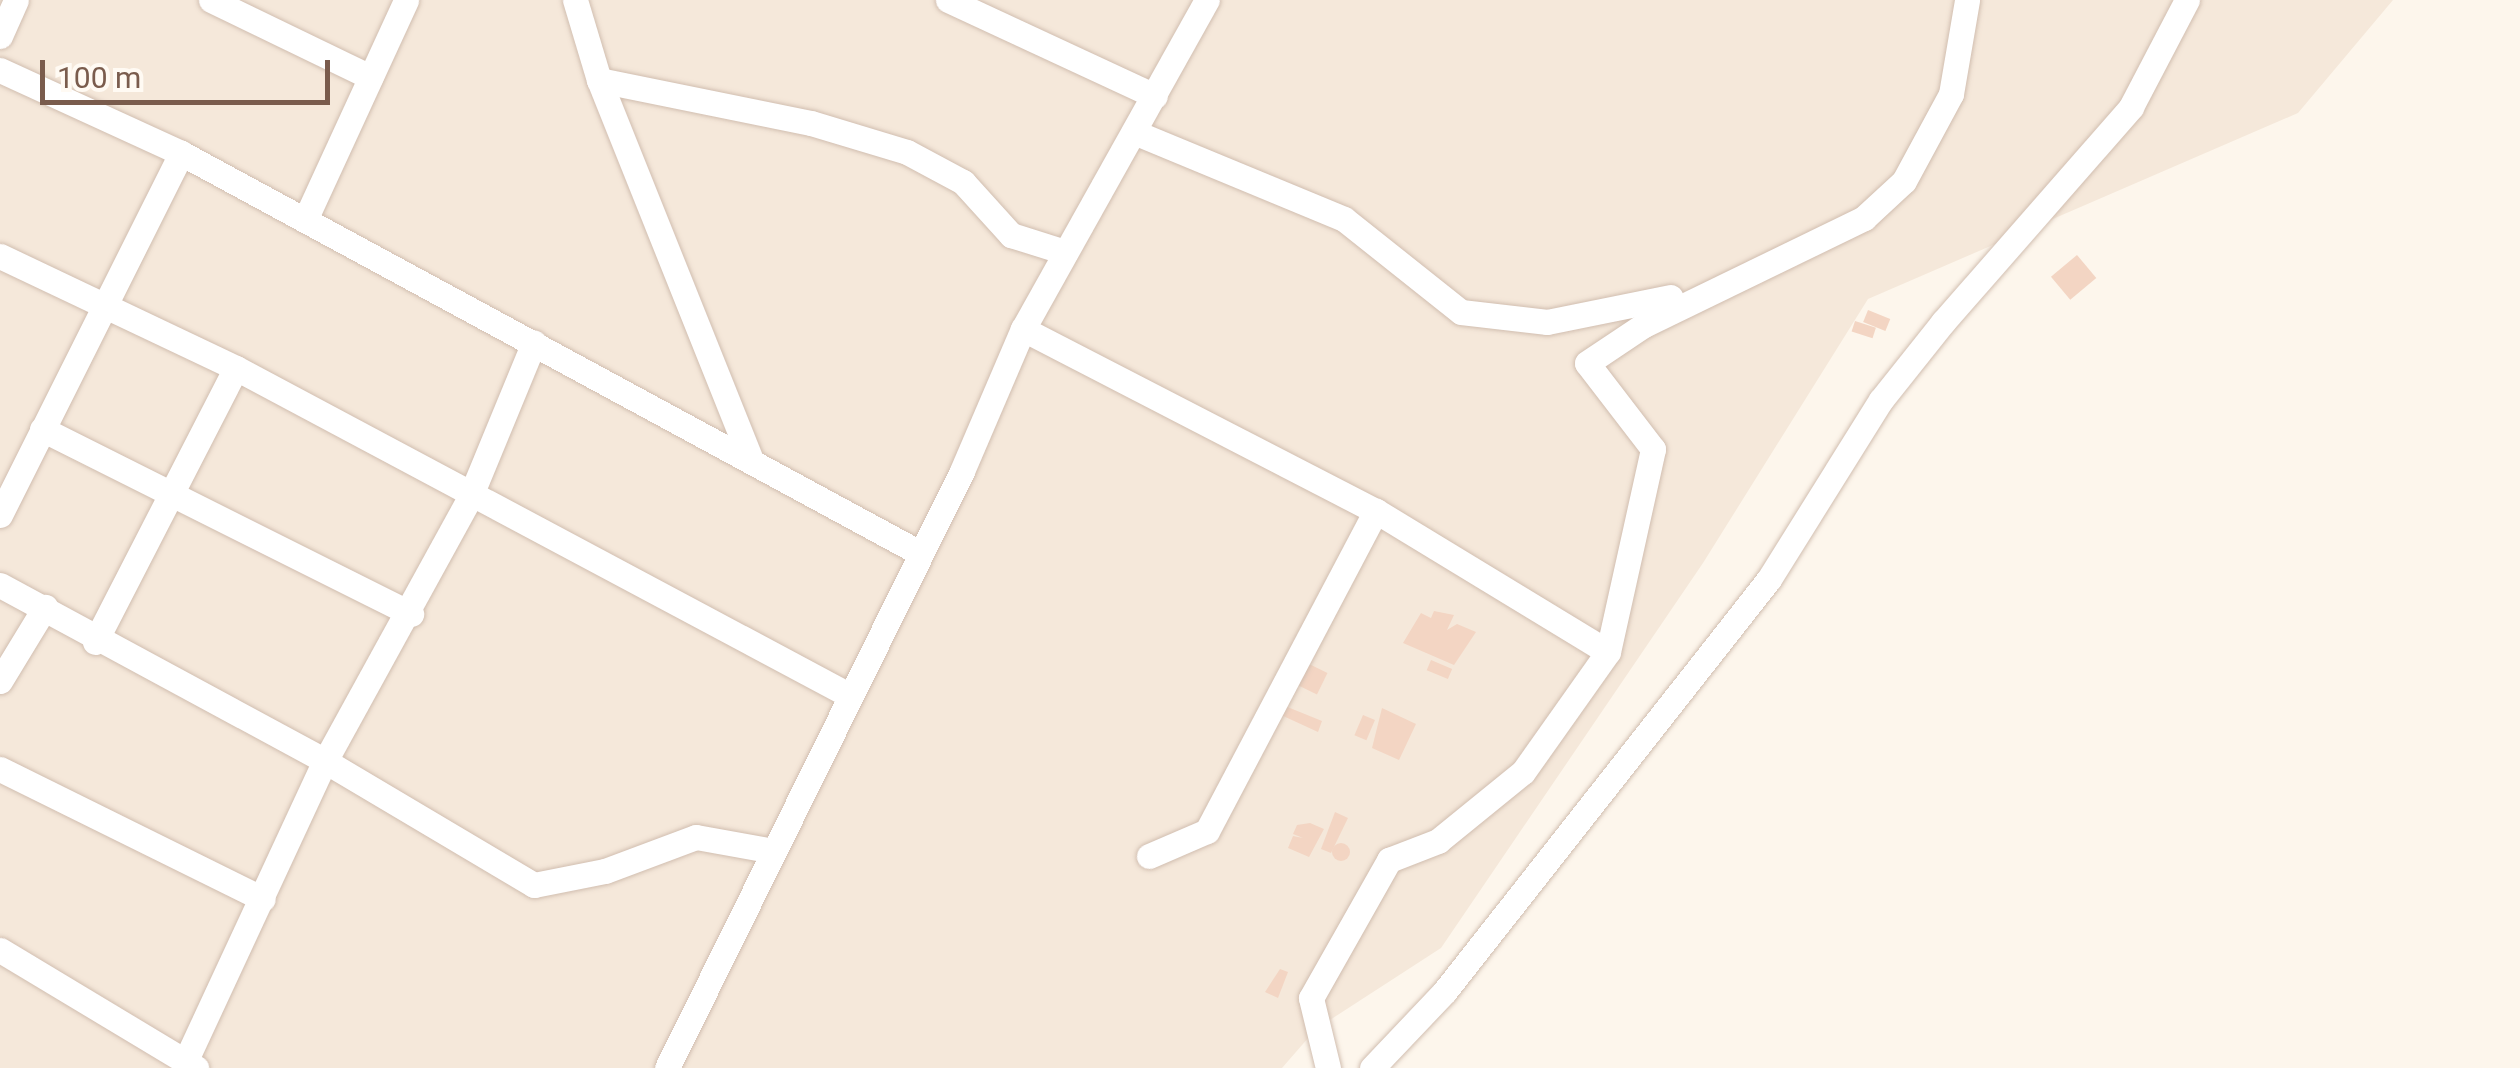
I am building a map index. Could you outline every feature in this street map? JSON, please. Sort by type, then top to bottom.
[{"type":"street","points":[[0,36],[16,0]]},
{"type":"street","points":[[211,0],[370,78]]},
{"type":"street","points":[[306,220],[406,0]]},
{"type":"street","points":[[575,0],[599,80],[750,458]]},
{"type":"street","points":[[948,0],[1155,96]]},
{"type":"street","points":[[667,1068],[847,694],[920,554],[1023,329],[1207,0]]},
{"type":"street","points":[[1328,1068],[1311,998],[1388,860],[1438,841],[1522,772],[1608,652],[1653,448],[1587,363],[1644,325],[1864,218],[1904,181],[1951,94],[1966,0]]},
{"type":"street","points":[[1372,1068],[1445,991],[1769,579],[1918,353],[2131,107],[2187,0]]},
{"type":"street","points":[[0,70],[182,153],[750,458],[920,554]]},
{"type":"street","points":[[599,80],[811,122],[907,152],[963,182],[1011,235],[1065,252]]},
{"type":"street","points":[[1134,132],[1344,219],[1461,312],[1548,322],[1633,310],[1768,264]]},
{"type":"street","points":[[0,515],[182,153]]},
{"type":"street","points":[[0,256],[236,368],[847,694]]},
{"type":"street","points":[[1023,329],[1376,512],[1608,652]]},
{"type":"street","points":[[0,950],[191,1064],[325,761],[411,614],[471,495],[534,342]]},
{"type":"street","points":[[95,642],[236,368]]},
{"type":"street","points":[[42,429],[411,614]]},
{"type":"street","points":[[1149,856],[1208,830],[1376,512]]},
{"type":"street","points":[[0,585],[45,607],[95,642],[325,761],[534,886],[605,872],[696,837],[774,851]]},
{"type":"street","points":[[0,681],[45,607]]},
{"type":"street","points":[[0,769],[264,899]]},
{"type":"shaded area","points":[[0,0],[2393,0],[2298,113],[1868,299],[1703,563],[1441,948],[1316,1029],[1282,1068],[0,1068]]},
{"type":"building","points":[[2077,255],[2096,278],[2070,300],[2051,277]]},
{"type":"building","points":[[1868,310],[1890,319],[1885,331],[1863,322]]},
{"type":"building","points":[[1855,321],[1876,328],[1873,338],[1852,331]]},
{"type":"building","points":[[1434,611],[1454,615],[1447,630],[1457,624],[1476,632],[1454,665],[1403,643],[1421,613],[1431,618]]},
{"type":"building","points":[[1431,660],[1452,669],[1448,679],[1427,670]]},
{"type":"building","points":[[1305,662],[1327,673],[1317,695],[1294,684]]},
{"type":"building","points":[[1285,706],[1322,721],[1318,732],[1281,715]]},
{"type":"building","points":[[1382,708],[1416,724],[1399,760],[1372,748]]},
{"type":"building","points":[[1363,715],[1375,720],[1366,740],[1354,735]]},
{"type":"building","points":[[1335,812],[1348,818],[1331,853],[1321,849]]},
{"type":"building","points":[[1310,823],[1324,829],[1309,857],[1288,848],[1293,836],[1303,838],[1293,834],[1297,825]]},
{"type":"building","points":[[1341,843],[1348,845],[1348,859],[1341,861],[1334,859],[1332,852],[1334,845]]},
{"type":"building","points":[[1280,969],[1288,972],[1278,998],[1265,992]]}]
